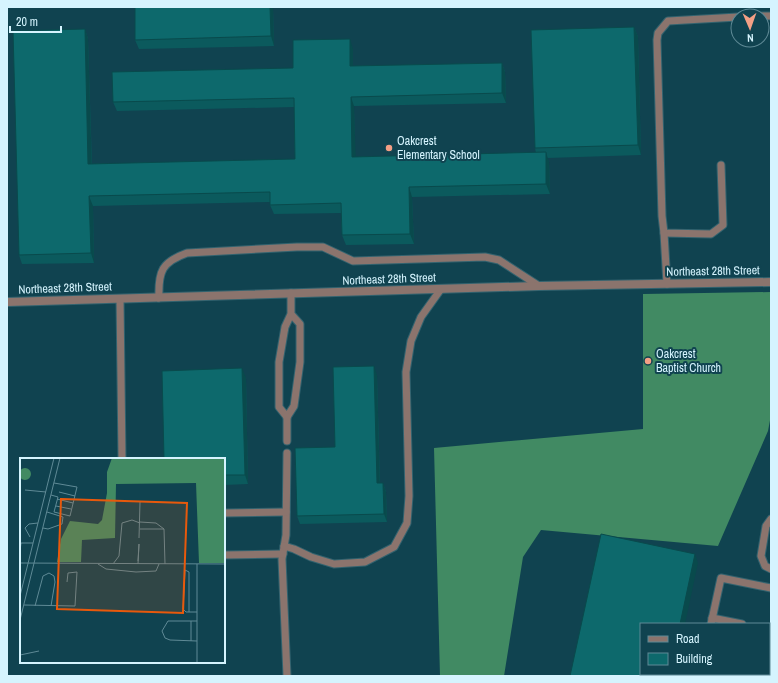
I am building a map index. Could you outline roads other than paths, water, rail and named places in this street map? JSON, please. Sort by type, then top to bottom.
[{"type":"street","name":"Northeast 28th Street","points":[[7,302],[539,286],[771,282]]},
{"type":"lane","points":[[667,284],[661,209],[658,33],[668,21],[730,18]]},
{"type":"lane","points":[[664,233],[711,234],[723,224],[721,165]]},
{"type":"lane","points":[[159,298],[160,277],[166,264],[181,255],[187,253],[297,247],[323,248],[353,261],[485,257],[498,260],[539,286]]},
{"type":"lane","points":[[284,546],[311,557],[334,564],[365,562],[394,547],[407,523],[410,496],[406,372],[410,342],[421,317],[441,289]]},
{"type":"lane","points":[[287,417],[279,407],[279,362],[284,327],[291,314],[290,294]]},
{"type":"lane","points":[[120,299],[122,458]]},
{"type":"lane","points":[[287,441],[287,417],[294,406],[300,362],[300,324],[291,314]]},
{"type":"lane","points":[[287,453],[286,535],[282,559],[287,676]]},
{"type":"lane","points":[[225,513],[286,512]]},
{"type":"lane","points":[[771,519],[766,526],[761,556],[765,566],[771,569]]},
{"type":"lane","points":[[225,554],[283,554]]},
{"type":"lane","points":[[732,623],[712,621],[721,578],[771,588]]},
{"type":"place","name":"Oakcrest Elementary School","points":[[389,148]]},
{"type":"place","name":"Oakcrest Baptist Church","points":[[648,361]]}]
